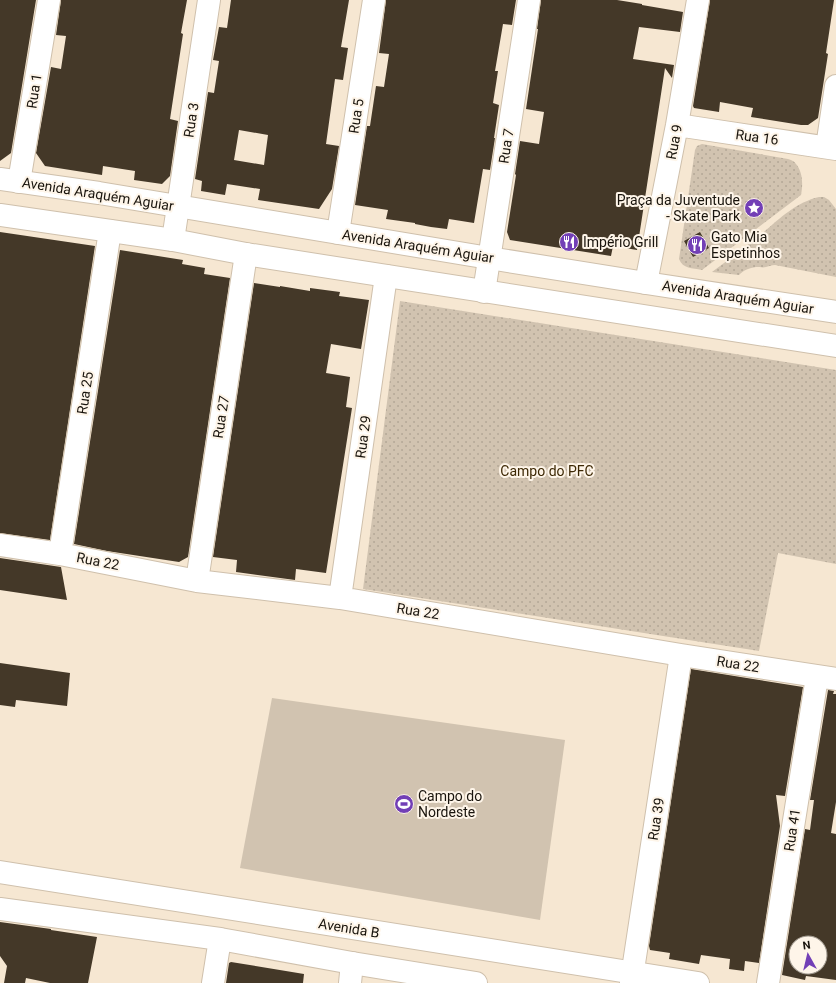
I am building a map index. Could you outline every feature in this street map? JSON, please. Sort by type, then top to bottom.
[{"type":"street","name":"Rua 1","points":[[10,180],[49,0]]},
{"type":"street","name":"Rua 3","points":[[173,240],[209,0]]},
{"type":"street","name":"Rua 5","points":[[338,233],[374,0]]},
{"type":"street","name":"Rua 7","points":[[484,292],[529,0]]},
{"type":"street","name":"Rua 9","points":[[646,283],[677,125],[698,0]]},
{"type":"street","points":[[831,148],[836,86]]},
{"type":"street","name":"Rua 16","points":[[677,125],[831,148]]},
{"type":"street","name":"Avenida Araquém Aguiar","points":[[10,180],[99,193],[489,258],[836,312]]},
{"type":"street","points":[[0,215],[173,240],[246,254],[836,346]]},
{"type":"street","name":"Rua 25","points":[[60,554],[110,231]]},
{"type":"street","name":"Rua 27","points":[[197,581],[246,254]]},
{"type":"street","name":"Rua 29","points":[[340,598],[386,276]]},
{"type":"street","points":[[794,340],[799,307]]},
{"type":"street","name":"Rua 22","points":[[0,545],[60,554],[197,581],[340,598],[826,678]]},
{"type":"street","name":"Rua 39","points":[[632,978],[681,655]]},
{"type":"street","name":"Rua 41","points":[[768,983],[826,678]]},
{"type":"street","name":"Avenida B","points":[[0,872],[632,978],[698,983]]},
{"type":"street","points":[[0,909],[220,939],[351,973],[476,983]]},
{"type":"street","points":[[213,983],[220,939]]},
{"type":"green space","points":[[702,144],[788,159],[794,162],[798,167],[802,183],[801,195],[702,270],[685,266],[679,259],[695,150],[697,146]]},
{"type":"green space","points":[[824,197],[829,200],[836,209],[836,277],[775,265],[751,268],[739,275],[712,272],[789,211],[811,199]]},
{"type":"green space","name":"Campo do PFC","points":[[400,301],[836,370],[836,564],[778,553],[759,651],[363,589]]},
{"type":"green space","name":"Campo do Nordeste","points":[[272,698],[565,740],[540,920],[240,868]]},
{"type":"building","points":[[0,0],[36,0],[11,153],[0,161]]},
{"type":"building","points":[[61,0],[187,0],[181,33],[183,34],[170,119],[178,121],[170,176],[162,184],[134,180],[135,171],[103,166],[102,175],[45,166],[36,153],[51,67],[61,69],[66,36],[56,35]]},
{"type":"building","points":[[231,0],[349,0],[341,47],[348,48],[343,80],[335,79],[326,144],[339,146],[332,189],[319,209],[258,200],[260,189],[227,184],[225,195],[201,191],[202,181],[195,179],[208,92],[214,93],[219,61],[213,60],[219,27],[227,28]],"holes":[[[239,130],[268,135],[264,165],[234,160]]]},
{"type":"building","points":[[386,0],[516,0],[512,25],[503,24],[495,71],[498,71],[493,103],[499,105],[495,138],[490,170],[483,169],[474,223],[449,219],[447,229],[431,227],[386,219],[388,210],[355,205],[367,126],[370,126],[376,86],[384,87],[389,54],[379,53]]},
{"type":"building","points":[[541,0],[617,0],[683,12],[680,32],[639,27],[633,59],[674,65],[672,78],[665,68],[637,250],[613,246],[611,256],[510,240],[507,232],[520,141],[539,144],[544,112],[526,109]]},
{"type":"building","points":[[710,0],[834,0],[826,53],[828,54],[818,118],[808,125],[801,125],[751,117],[753,108],[720,102],[719,112],[694,108],[693,106]]},
{"type":"building","points":[[0,232],[95,246],[50,540],[0,533]]},
{"type":"building","name":"Gato Mia Espetinhos","points":[[700,232],[709,248],[693,257],[684,241]]},
{"type":"building","points":[[120,250],[183,260],[182,264],[205,268],[204,274],[230,278],[188,557],[179,562],[107,551],[74,544]]},
{"type":"building","points":[[254,283],[310,291],[310,288],[340,292],[339,296],[369,300],[361,349],[331,344],[326,373],[350,377],[346,407],[352,408],[326,573],[296,569],[295,580],[236,572],[237,560],[213,557]]},
{"type":"building","points":[[0,558],[61,567],[67,600],[0,590]]},
{"type":"building","points":[[0,663],[70,673],[67,706],[16,700],[15,707],[0,705]]},
{"type":"building","points":[[691,669],[803,687],[785,796],[776,795],[780,826],[759,963],[745,961],[744,971],[729,969],[730,959],[701,955],[699,964],[669,959],[670,953],[650,950],[649,946]]},
{"type":"building","points":[[828,690],[834,691],[833,694],[836,694],[836,802],[831,833],[836,834],[836,980],[806,976],[805,980],[782,975],[788,937],[788,975],[828,975],[828,935],[788,935],[805,829],[810,830],[814,800],[810,800]]},
{"type":"building","points":[[0,922],[97,937],[88,983],[50,983],[26,978],[25,983],[4,983],[7,966],[0,956]]},
{"type":"building","points":[[231,962],[304,974],[303,983],[226,983],[229,963]]},
{"type":"place","name":"Praça da Juventude - Skate Park","points":[[754,208]]},
{"type":"place","name":"Império Grill","points":[[569,242]]},
{"type":"place","name":"Gato Mia Espetinhos","points":[[697,245]]},
{"type":"place","name":"Campo do Nordeste","points":[[404,804]]}]
